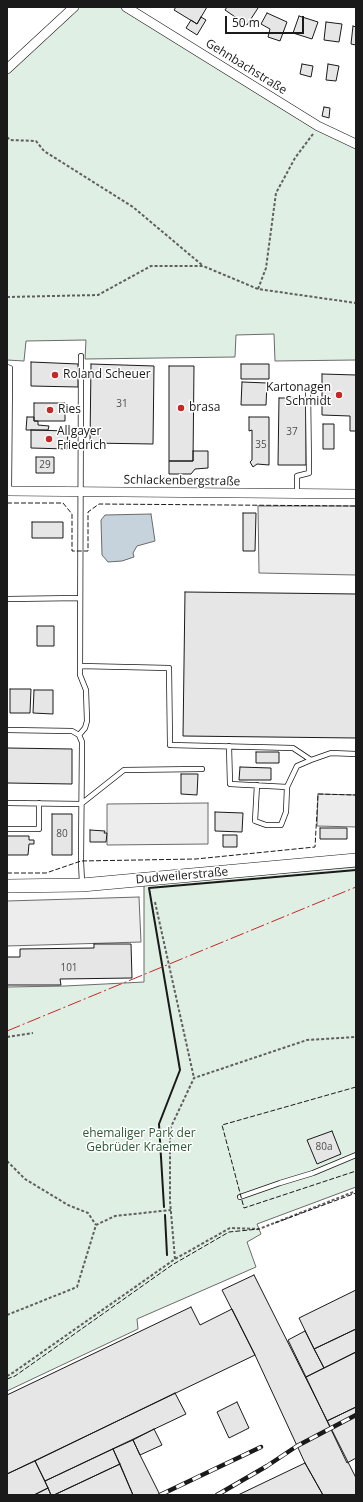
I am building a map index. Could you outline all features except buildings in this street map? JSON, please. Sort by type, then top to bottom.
[{"type":"main road","name":"Dudweilerstraße","points":[[7,886],[82,885],[356,860]]},
{"type":"street","points":[[7,69],[74,7]]},
{"type":"street","name":"Gehnbachstraße","points":[[126,7],[318,126],[356,144]]},
{"type":"street","name":"Schlackenbergstraße","points":[[8,491],[356,494]]},
{"type":"lane","points":[[79,735],[85,728],[87,721],[86,690],[80,675],[81,356]]},
{"type":"lane","points":[[7,367],[10,368],[8,491]]},
{"type":"lane","points":[[297,494],[296,476],[309,473],[308,388]]},
{"type":"lane","points":[[7,599],[80,598]]},
{"type":"lane","points":[[80,666],[169,668],[170,745],[293,748],[311,760]]},
{"type":"lane","points":[[7,730],[72,731],[79,735],[82,742],[82,885]]},
{"type":"lane","points":[[229,746],[230,784],[287,787]]},
{"type":"lane","points":[[257,785],[255,821],[266,825],[281,825],[286,812],[287,787],[297,766],[331,753],[356,754]]},
{"type":"lane","points":[[7,803],[82,804],[124,770],[202,769]]},
{"type":"lane","points":[[7,829],[39,829],[38,803]]},
{"type":"lane","points":[[240,1197],[313,1173],[356,1155]]},
{"type":"path","points":[[258,289],[266,268],[276,193],[295,158],[318,126]]},
{"type":"path","points":[[7,137],[10,140],[36,141],[44,151],[133,207],[203,266],[258,289],[356,303]]},
{"type":"path","points":[[7,297],[98,294],[151,266],[203,266]]},
{"type":"path","points":[[155,902],[194,1078],[170,1128],[171,1210],[176,1260]]},
{"type":"path","points":[[7,1037],[33,1033]]},
{"type":"path","points":[[194,1078],[307,1040],[356,1037]]},
{"type":"path","points":[[7,1161],[25,1179],[68,1205],[88,1213],[96,1225]]},
{"type":"path","points":[[7,1376],[176,1260],[230,1228],[259,1229],[356,1191]]},
{"type":"path","points":[[7,1315],[77,1287],[96,1225],[115,1216],[171,1210]]},
{"type":"green space","points":[[78,7],[122,7],[356,146],[356,360],[275,361],[274,334],[236,335],[235,357],[85,359],[86,340],[26,341],[24,361],[7,360],[7,71]]},
{"type":"green space","name":"ehemaliger Park der Gebrüder Kraemer","points":[[356,867],[356,1187],[257,1224],[261,1234],[247,1242],[256,1267],[137,1319],[138,1329],[7,1391],[7,987],[144,982],[144,885]]},
{"type":"shaded area","points":[[258,506],[356,506],[356,575],[259,573]]},
{"type":"shaded area","points":[[151,514],[155,541],[137,546],[133,553],[134,557],[122,561],[108,562],[102,555],[101,520],[105,515]]},
{"type":"shaded area","points":[[318,794],[356,795],[356,827],[317,826]]},
{"type":"shaded area","points":[[208,803],[208,844],[107,845],[107,804]]},
{"type":"shaded area","points":[[139,897],[141,942],[7,946],[7,901]]},
{"type":"railway","points":[[217,1495],[267,1466],[297,1446],[356,1415]]},
{"type":"railway","points":[[160,1495],[261,1447]]},
{"type":"fence","points":[[7,503],[63,503],[72,514],[72,551],[88,551],[88,512],[99,504],[356,506]]},
{"type":"fence","points":[[7,873],[46,873],[81,861],[196,859],[315,847],[318,794],[356,795]]},
{"type":"fence","points":[[356,1087],[222,1125],[244,1208],[356,1171]]},
{"type":"fence","points":[[275,1223],[356,1193]]},
{"type":"fence","points":[[7,1379],[15,1376],[172,1265],[229,1232],[259,1229]]},
{"type":"wall","points":[[164,1207],[159,1124],[180,1070],[149,888],[356,870]]},
{"type":"wall","points":[[165,1215],[167,1255]]},
{"type":"power","points":[[7,1031],[356,887]]},
{"type":"place","name":"Roland Scheuer","points":[[55,375]]},
{"type":"place","name":"Kartonagen Schmidt","points":[[339,395]]},
{"type":"place","name":"brasa","points":[[181,408]]},
{"type":"place","name":"Ries","points":[[50,410]]},
{"type":"place","name":"Allgayer Friedrich","points":[[49,439]]}]
